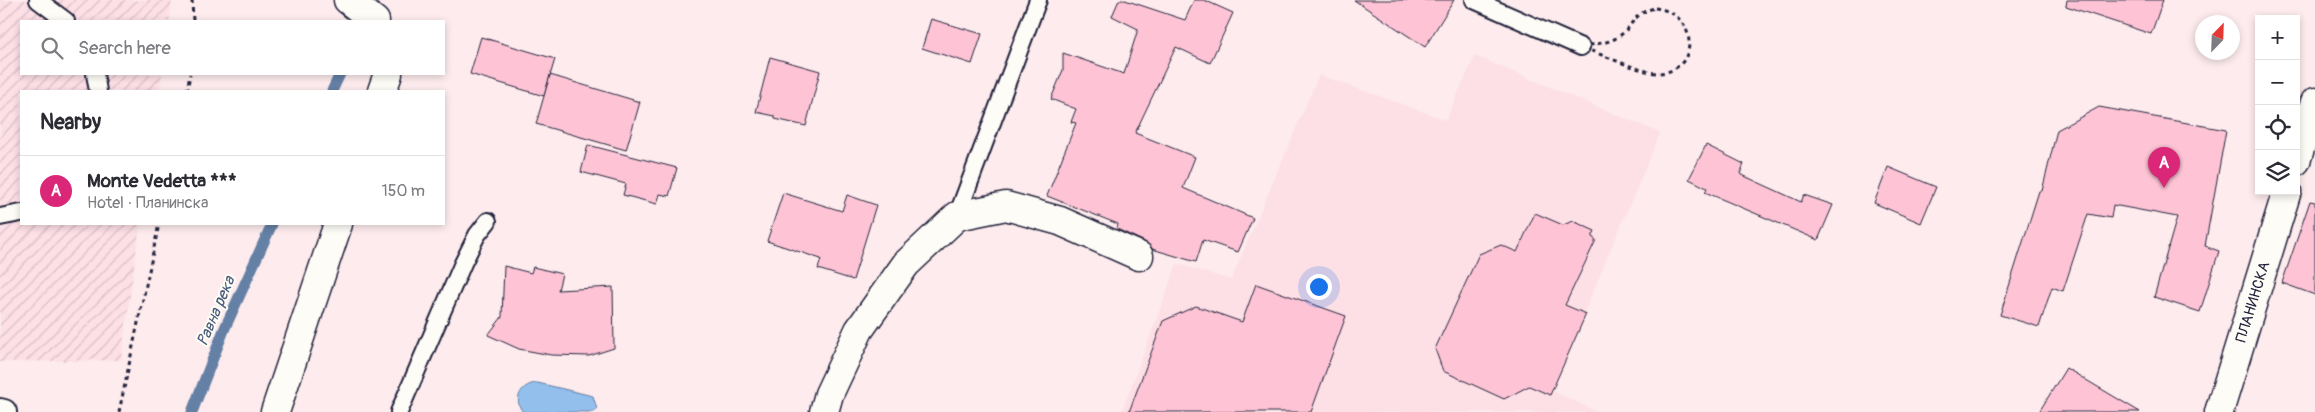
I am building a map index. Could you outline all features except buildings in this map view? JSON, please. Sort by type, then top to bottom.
[{"type":"street","points":[[348,0],[374,20]]},
{"type":"street","points":[[382,90],[388,75]]},
{"type":"street","points":[[2300,150],[2315,102]]},
{"type":"street","name":"ПЛАНИНСКА","points":[[2219,412],[2286,195]]},
{"type":"street","points":[[824,412],[829,394],[858,330],[906,264],[957,216],[1006,206],[1060,222],[1139,256]]},
{"type":"street","points":[[275,412],[338,225]]},
{"type":"street","points":[[0,411],[4,412]]},
{"type":"lane","points":[[38,0],[65,20]]},
{"type":"lane","points":[[957,216],[1038,0]]},
{"type":"lane","points":[[1474,0],[1581,47]]},
{"type":"lane","points":[[95,75],[98,90]]},
{"type":"lane","points":[[0,217],[20,213]]},
{"type":"lane","points":[[399,412],[476,235],[488,221]]},
{"type":"path","points":[[192,0],[193,20]]},
{"type":"path","points":[[1655,8],[1666,9],[1676,14],[1684,22],[1690,41],[1684,59],[1678,66],[1658,73],[1648,72],[1581,47],[1615,39],[1627,29],[1637,15],[1655,8]]},
{"type":"path","points":[[187,90],[190,75]]},
{"type":"path","points":[[119,412],[159,225]]},
{"type":"shaded area","points":[[0,0],[172,0],[169,20],[20,20],[20,75],[162,75],[159,90],[20,90],[20,225],[140,225],[121,360],[0,362]]},
{"type":"shaded area","points":[[1475,56],[1660,133],[1551,390],[1597,412],[1122,412],[1177,264],[1231,280],[1319,75],[1446,120]]},
{"type":"water","points":[[538,383],[593,396],[597,409],[592,412],[523,412],[518,402],[520,393],[527,386]]},
{"type":"waterway","name":"Равна река","points":[[332,90],[340,75]]},
{"type":"waterway","name":"Равна река","points":[[192,412],[224,330],[272,225]]},
{"type":"place","name":"Monte Vedetta ***","points":[[2164,188]]}]
